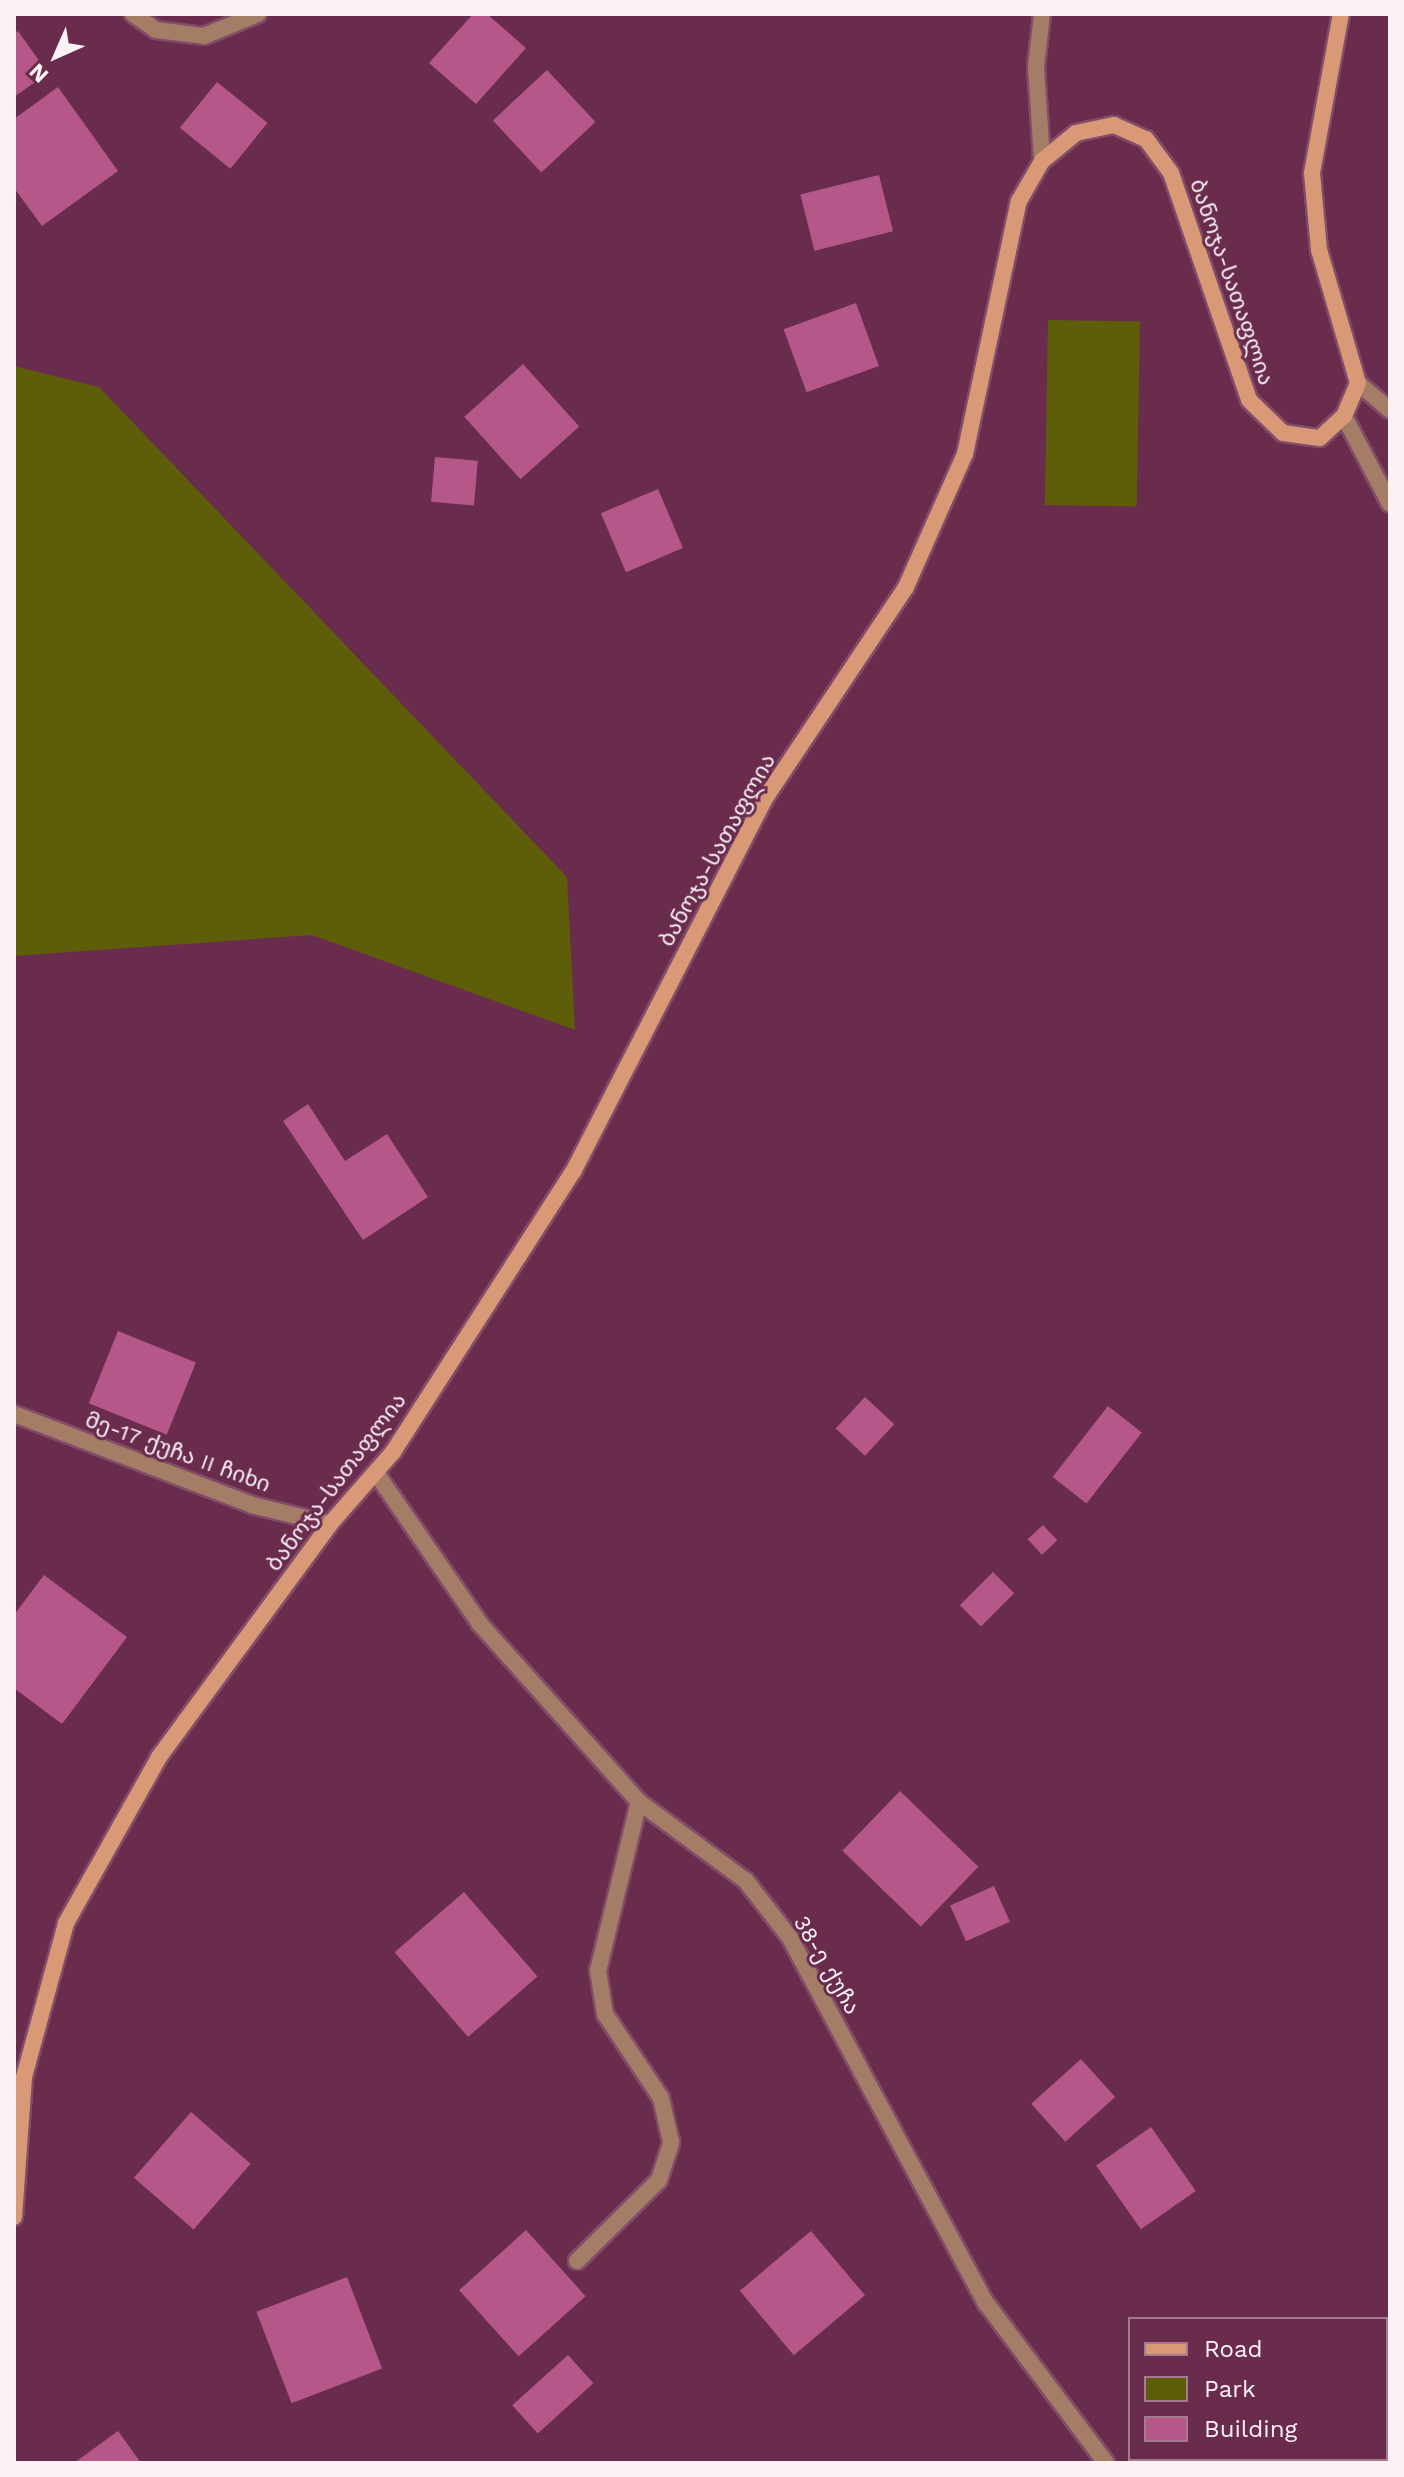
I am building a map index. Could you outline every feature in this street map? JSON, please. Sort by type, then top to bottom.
[{"type":"street","points":[[133,14],[156,30],[204,36],[258,14]]},
{"type":"street","points":[[1042,14],[1036,67],[1042,161]]},
{"type":"street","points":[[1341,14],[1312,173],[1319,250],[1358,383],[1390,410]]},
{"type":"street","name":"ბანოჯა-სათაფლია","points":[[14,2217],[19,2076],[66,1923],[159,1757],[330,1524],[376,1473],[573,1172],[766,797],[906,587],[965,454],[1019,201],[1042,161],[1076,133],[1114,125],[1146,139],[1171,173],[1249,400],[1283,433],[1320,438],[1344,416]]},
{"type":"street","points":[[1358,383],[1344,416],[1390,504]]},
{"type":"street","name":"მე-17 ქუჩა II ჩიხი","points":[[14,1414],[252,1505],[330,1524]]},
{"type":"street","name":"38-ე ქუჩა","points":[[376,1473],[480,1624],[639,1802],[746,1881],[790,1938],[986,2303],[1106,2463]]},
{"type":"street","points":[[577,2261],[659,2180],[671,2142],[661,2098],[605,2014],[598,1971],[639,1802]]},
{"type":"green space","points":[[1048,320],[1140,322],[1137,507],[1045,505]]},
{"type":"green space","points":[[14,366],[99,387],[567,877],[575,1030],[312,935],[14,956]]},
{"type":"building","points":[[473,14],[487,14],[526,48],[476,104],[429,63]]},
{"type":"building","points":[[18,31],[48,73],[14,97],[14,34]]},
{"type":"building","points":[[547,70],[595,122],[541,172],[493,120]]},
{"type":"building","points":[[217,82],[268,123],[230,169],[180,128]]},
{"type":"building","points":[[58,87],[118,171],[42,226],[14,188],[14,119]]},
{"type":"building","points":[[879,175],[893,231],[814,251],[800,195]]},
{"type":"building","points":[[856,303],[879,366],[807,392],[784,329]]},
{"type":"building","points":[[523,364],[579,426],[520,479],[464,417]]},
{"type":"building","points":[[435,457],[478,461],[474,506],[431,502]]},
{"type":"building","points":[[658,489],[683,548],[626,572],[601,513]]},
{"type":"building","points":[[308,1104],[345,1161],[387,1134],[428,1197],[363,1240],[283,1121]]},
{"type":"building","points":[[118,1331],[196,1362],[167,1435],[89,1403]]},
{"type":"building","points":[[865,1397],[894,1424],[865,1456],[836,1428]]},
{"type":"building","points":[[1108,1406],[1142,1432],[1086,1503],[1053,1477]]},
{"type":"building","points":[[1043,1525],[1057,1540],[1042,1555],[1028,1539]]},
{"type":"building","points":[[993,1572],[1014,1593],[981,1626],[960,1605]]},
{"type":"building","points":[[44,1575],[127,1637],[62,1724],[14,1688],[14,1615]]},
{"type":"building","points":[[900,1791],[978,1867],[921,1926],[842,1851]]},
{"type":"building","points":[[994,1886],[1010,1922],[966,1941],[950,1906]]},
{"type":"building","points":[[464,1892],[537,1977],[468,2037],[395,1952]]},
{"type":"building","points":[[1081,2059],[1115,2097],[1065,2142],[1031,2104]]},
{"type":"building","points":[[191,2112],[251,2164],[194,2229],[134,2178]]},
{"type":"building","points":[[1151,2127],[1196,2191],[1141,2229],[1096,2165]]},
{"type":"building","points":[[526,2230],[586,2296],[519,2356],[459,2290]]},
{"type":"building","points":[[811,2231],[865,2295],[794,2355],[740,2291]]},
{"type":"building","points":[[347,2277],[382,2368],[292,2403],[256,2312]]},
{"type":"building","points":[[568,2355],[593,2383],[538,2433],[512,2405]]},
{"type":"building","points":[[118,2431],[141,2463],[74,2463]]}]
